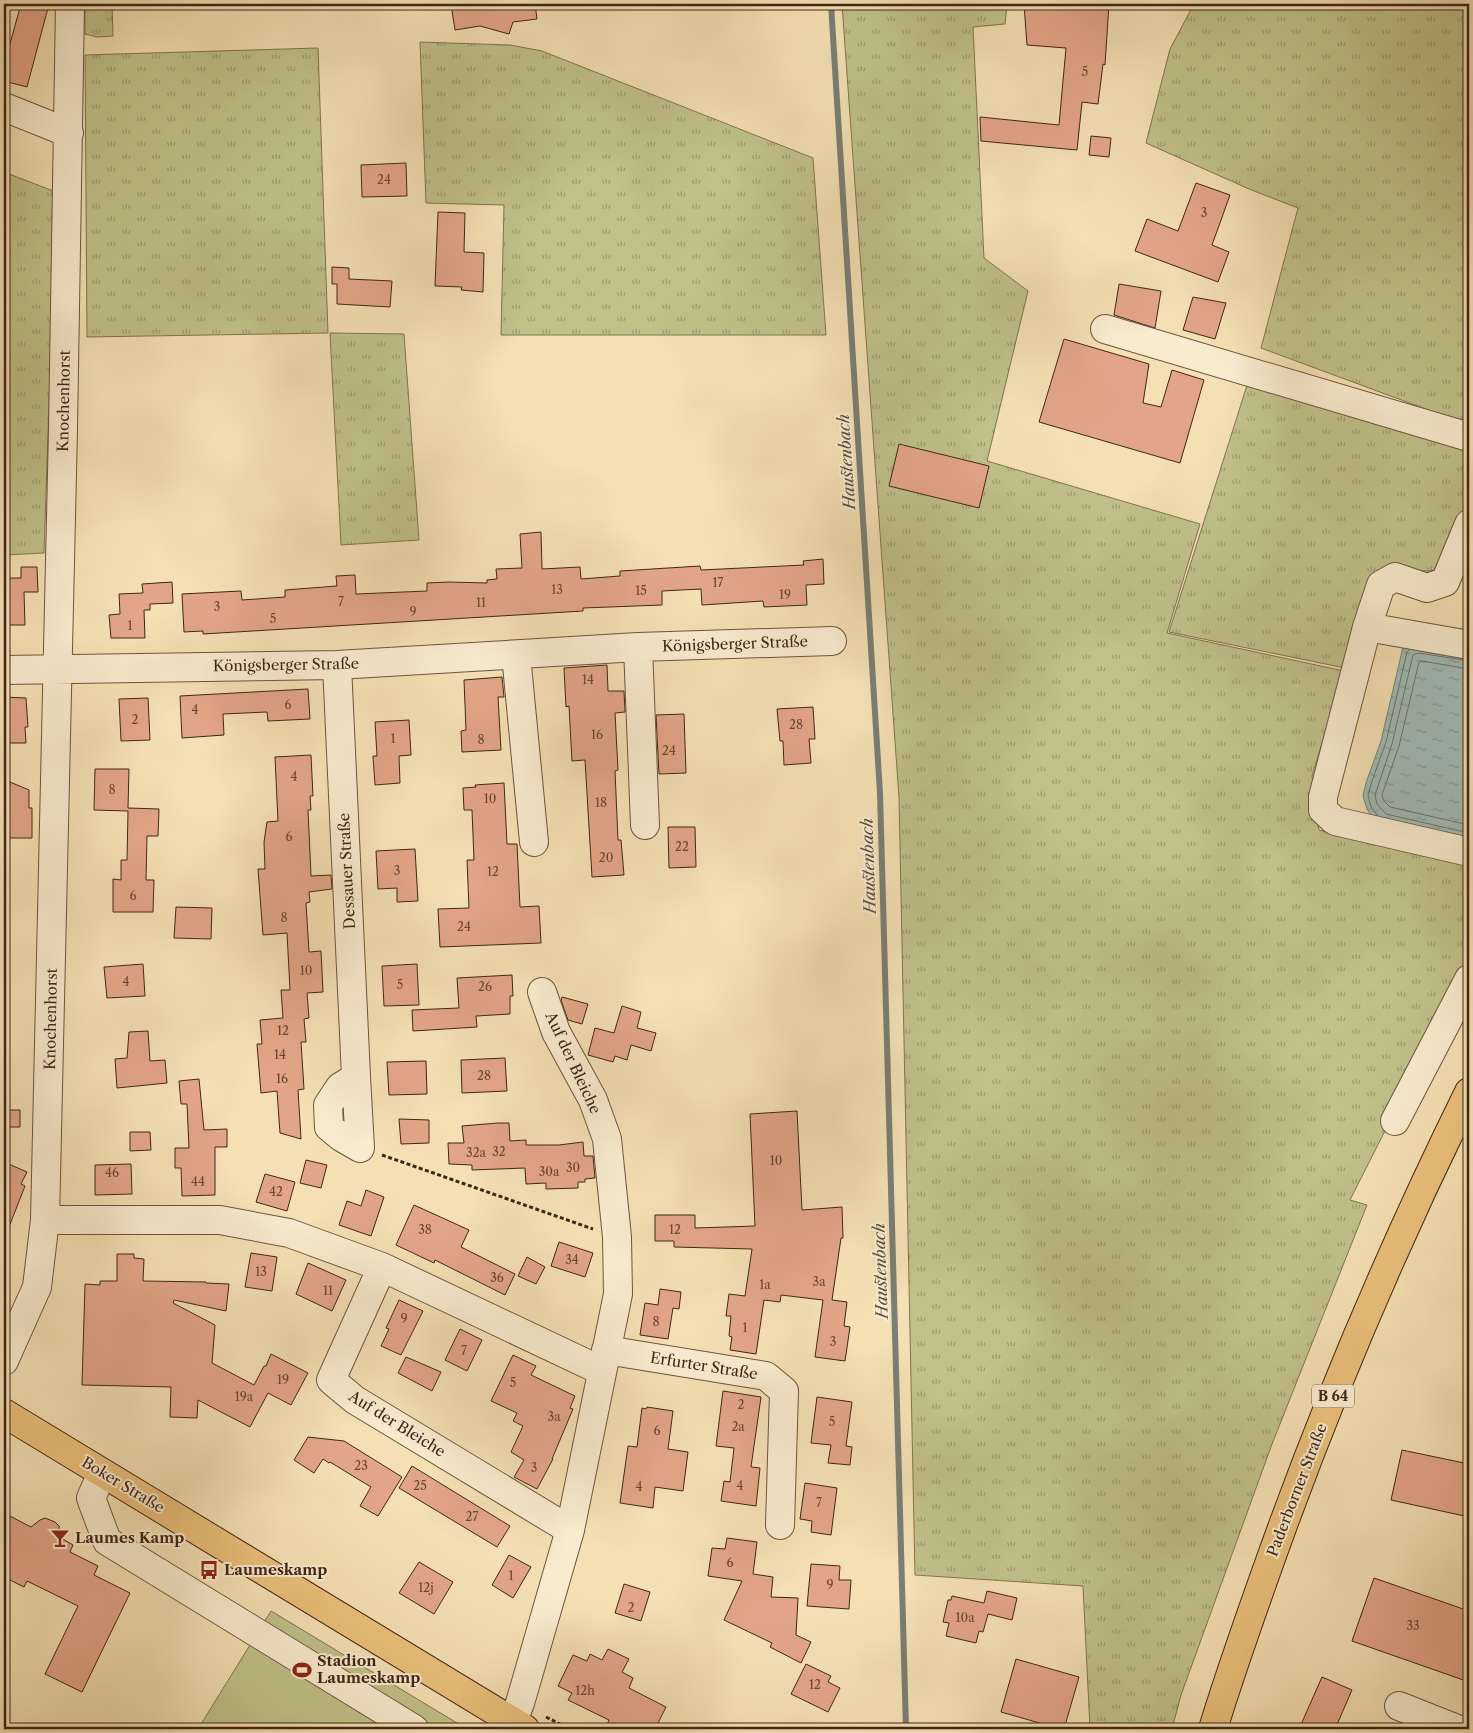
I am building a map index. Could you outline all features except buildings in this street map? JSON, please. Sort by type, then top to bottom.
[{"type":"main road","name":"Paderborner Straße","points":[[1213,1729],[1255,1603],[1324,1417],[1402,1235],[1469,1092]]},
{"type":"main road","name":"Boker Straße","points":[[4,1413],[519,1726]]},
{"type":"street","name":"Knochenhorst","points":[[4,1361],[37,1287],[46,1220],[69,133],[70,4]]},
{"type":"street","points":[[4,107],[69,133]]},
{"type":"street","points":[[1105,329],[1469,438]]},
{"type":"street","points":[[1469,524],[1444,582],[1427,588],[1395,577],[1381,585],[1367,627],[1323,798],[1323,810],[1335,821],[1469,852]]},
{"type":"street","points":[[1367,627],[1469,644]]},
{"type":"street","name":"Königsberger Straße","points":[[57,670],[337,665],[638,647],[832,641]]},
{"type":"street","points":[[638,647],[645,825]]},
{"type":"street","points":[[516,655],[534,842]]},
{"type":"street","name":"Dessauer Straße","points":[[337,665],[360,1148]]},
{"type":"street","points":[[4,670],[57,670]]},
{"type":"street","points":[[1395,1121],[1469,979]]},
{"type":"street","name":"Auf der Bleiche","points":[[519,1726],[570,1530],[618,1294],[617,1237],[606,1139],[593,1100],[556,1032],[542,992]]},
{"type":"street","points":[[46,1220],[220,1220],[289,1233],[382,1267],[604,1360]]},
{"type":"street","name":"Auf der Bleiche","points":[[382,1267],[331,1380],[355,1400],[570,1530]]},
{"type":"street","name":"Erfurter Straße","points":[[604,1360],[766,1376],[784,1392],[780,1525]]},
{"type":"street","points":[[102,1472],[91,1498],[108,1541],[414,1729]]},
{"type":"street","points":[[1399,1706],[1457,1729]]},
{"type":"path","points":[[360,1148],[617,1237]]},
{"type":"green space","points":[[85,4],[112,4],[113,36],[97,37],[85,34]]},
{"type":"green space","points":[[842,4],[1007,4],[1005,24],[973,27],[984,258],[1028,291],[987,461],[1200,524],[1167,633],[1344,671],[1312,776],[1319,830],[1469,864],[1469,965],[1350,1200],[1367,1205],[1272,1444],[1181,1695],[1172,1729],[1090,1729],[1083,1586],[915,1575],[899,797]]},
{"type":"green space","points":[[1194,4],[1453,4],[1469,10],[1469,425],[1261,348],[1298,208],[1249,189],[1146,143],[1170,49]]},
{"type":"green space","points":[[420,42],[510,45],[542,51],[813,158],[826,335],[501,335],[504,205],[426,203]]},
{"type":"green space","points":[[318,48],[328,333],[87,337],[85,55]]},
{"type":"green space","points":[[4,172],[56,192],[44,553],[4,555]]},
{"type":"green space","points":[[330,333],[404,334],[419,540],[341,545]]},
{"type":"green space","points":[[1249,379],[1469,445],[1469,509],[1446,562],[1440,569],[1430,571],[1388,570],[1345,668],[1169,632]]},
{"type":"green space","name":"Stadion Laumeskamp","points":[[271,1611],[467,1729],[198,1729]]},
{"type":"water","points":[[1403,647],[1469,650],[1469,844],[1372,817],[1367,809],[1363,796],[1381,741]]},
{"type":"waterway","name":"Haustenbach","points":[[831,4],[880,793],[906,1729]]},
{"type":"place","name":"Laumes Kamp","points":[[60,1538]]},
{"type":"place","name":"Laumeskamp","points":[[209,1570]]},
{"type":"place","name":"Stadion Laumeskamp","points":[[302,1670]]}]
